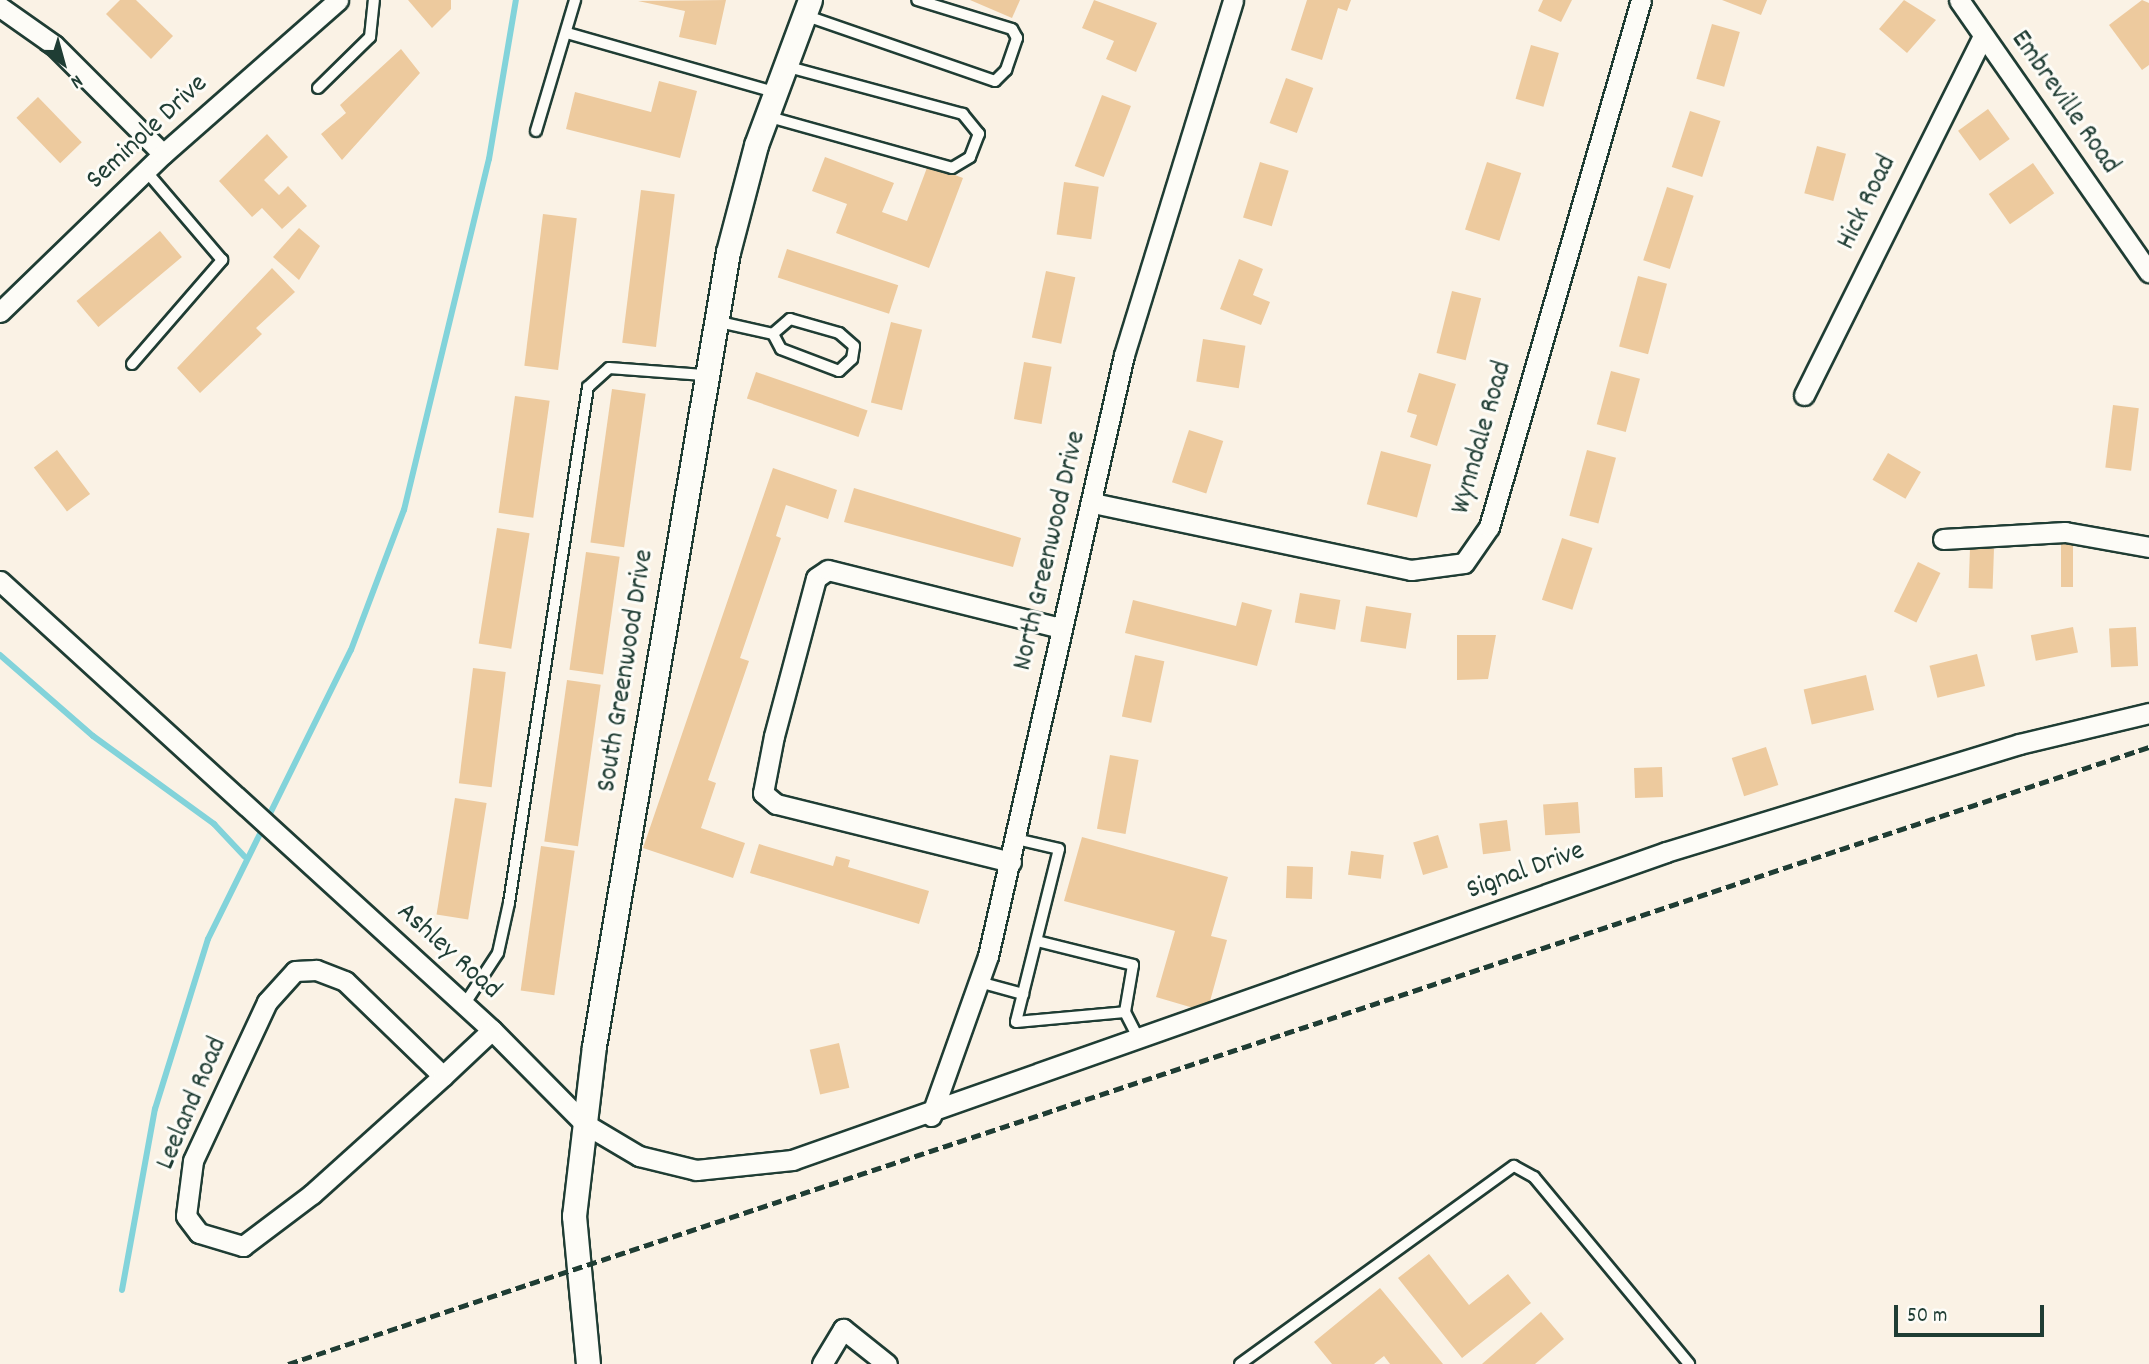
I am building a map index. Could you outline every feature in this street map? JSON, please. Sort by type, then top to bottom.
[{"type":"street","name":"Seminole Drive","points":[[0,312],[163,154],[338,0]]},
{"type":"street","name":"North Greenwood Drive","points":[[931,1115],[979,982],[1012,862],[1060,628],[1093,503],[1124,355],[1233,0]]},
{"type":"street","name":"Wynndale Road","points":[[1093,503],[1411,570],[1464,563],[1489,527],[1641,0]]},
{"type":"street","name":"Embreville Road","points":[[1959,0],[2149,272]]},
{"type":"street","points":[[0,6],[54,45],[163,154]]},
{"type":"street","name":"South Greenwood Drive","points":[[588,1364],[574,1216],[585,1124],[704,375],[714,321],[766,116],[806,7]]},
{"type":"street","name":"Hick Road","points":[[1804,395],[1983,36]]},
{"type":"street","points":[[1943,539],[2052,531],[2149,547]]},
{"type":"street","points":[[1012,862],[776,804],[763,793],[774,736],[816,578],[828,570],[1060,628]]},
{"type":"street","name":"Ashley Road","points":[[0,581],[492,1030],[585,1124],[666,1166],[728,1170],[792,1160],[931,1115]]},
{"type":"street","name":"Signal Drive","points":[[931,1115],[1666,852],[2019,744],[2149,713]]},
{"type":"street","name":"Leeland Road","points":[[443,1076],[345,981],[316,970],[295,971],[267,1002],[193,1161],[186,1216],[199,1233],[243,1246],[312,1194],[443,1076],[492,1030]]},
{"type":"street","points":[[822,1364],[843,1329],[887,1364]]},
{"type":"lane","points":[[317,88],[370,37],[374,0]]},
{"type":"lane","points":[[536,131],[551,69],[568,33],[575,0]]},
{"type":"lane","points":[[806,7],[995,81],[1006,70],[1017,38],[1012,29],[917,0]]},
{"type":"lane","points":[[568,33],[774,92]]},
{"type":"lane","points":[[766,116],[952,168],[970,157],[979,134],[963,114],[783,65]]},
{"type":"lane","points":[[132,364],[222,260],[146,171]]},
{"type":"lane","points":[[714,321],[773,334],[781,349],[839,371],[852,359],[854,346],[839,333],[790,319],[773,334]]},
{"type":"lane","points":[[464,1005],[499,953],[509,903],[588,387],[609,368],[704,375]]},
{"type":"lane","points":[[1016,839],[1059,849],[1016,1022],[1125,1012]]},
{"type":"lane","points":[[1037,941],[1133,965],[1125,1012],[1140,1040]]},
{"type":"lane","points":[[979,982],[1023,994]]},
{"type":"lane","points":[[1240,1364],[1514,1166],[1534,1177],[1689,1364]]},
{"type":"building","points":[[120,0],[136,0],[173,36],[151,59],[106,14]]},
{"type":"building","points":[[408,0],[451,0],[451,9],[432,28]]},
{"type":"building","points":[[726,0],[716,45],[679,37],[685,11],[638,1]]},
{"type":"building","points":[[970,0],[1020,0],[1012,18]]},
{"type":"building","points":[[1094,0],[1157,23],[1136,72],[1106,59],[1114,41],[1082,28]]},
{"type":"building","points":[[1307,0],[1351,0],[1347,11],[1338,8],[1322,60],[1291,50]]},
{"type":"building","points":[[1543,0],[1572,0],[1561,22],[1538,11]]},
{"type":"building","points":[[1722,0],[1767,0],[1761,15]]},
{"type":"building","points":[[1904,0],[1936,20],[1907,53],[1879,29]]},
{"type":"building","points":[[2142,0],[2149,3],[2149,65],[2142,70],[2109,25]]},
{"type":"building","points":[[1712,24],[1740,32],[1724,87],[1696,79]]},
{"type":"building","points":[[1531,45],[1559,53],[1543,107],[1516,99]]},
{"type":"building","points":[[401,49],[420,73],[342,160],[321,134],[346,113],[340,105]]},
{"type":"building","points":[[1286,78],[1313,88],[1297,133],[1270,123]]},
{"type":"building","points":[[659,81],[697,91],[680,158],[566,129],[575,92],[651,112]]},
{"type":"building","points":[[1102,95],[1131,106],[1104,177],[1075,166]]},
{"type":"building","points":[[38,97],[82,142],[60,163],[16,118]]},
{"type":"building","points":[[1988,109],[2010,139],[1980,161],[1958,131]]},
{"type":"building","points":[[1690,111],[1720,121],[1702,177],[1672,167]]},
{"type":"building","points":[[267,134],[288,157],[264,180],[279,195],[288,186],[307,206],[282,229],[262,208],[252,217],[219,181]]},
{"type":"building","points":[[1817,146],[1846,154],[1833,201],[1804,193]]},
{"type":"building","points":[[825,157],[894,183],[882,212],[907,221],[928,165],[963,178],[929,268],[836,233],[847,204],[812,191]]},
{"type":"building","points":[[1260,162],[1289,171],[1272,226],[1243,217]]},
{"type":"building","points":[[1487,162],[1521,173],[1499,241],[1465,230]]},
{"type":"building","points":[[2033,163],[2054,193],[2010,224],[1989,194]]},
{"type":"building","points":[[1064,182],[1099,187],[1091,239],[1057,234]]},
{"type":"building","points":[[1667,187],[1694,196],[1670,269],[1643,260]]},
{"type":"building","points":[[641,190],[675,194],[656,347],[622,343]]},
{"type":"building","points":[[543,214],[577,218],[558,370],[524,366]]},
{"type":"building","points":[[299,228],[320,246],[299,280],[273,257]]},
{"type":"building","points":[[160,231],[182,257],[98,327],[77,301]]},
{"type":"building","points":[[787,249],[898,285],[889,314],[778,278]]},
{"type":"building","points":[[1239,259],[1263,269],[1253,295],[1270,302],[1261,325],[1220,309]]},
{"type":"building","points":[[272,268],[295,292],[256,328],[262,334],[200,393],[177,368]]},
{"type":"building","points":[[1046,271],[1075,277],[1061,344],[1032,338]]},
{"type":"building","points":[[1638,276],[1667,284],[1648,354],[1619,347]]},
{"type":"building","points":[[1452,291],[1481,298],[1466,360],[1437,353]]},
{"type":"building","points":[[891,322],[922,330],[902,410],[871,403]]},
{"type":"building","points":[[1203,339],[1245,346],[1239,388],[1196,381]]},
{"type":"building","points":[[1024,362],[1052,367],[1042,424],[1014,419]]},
{"type":"building","points":[[1611,371],[1640,379],[1626,432],[1597,424]]},
{"type":"building","points":[[756,372],[868,410],[858,437],[747,398]]},
{"type":"building","points":[[1419,373],[1456,384],[1437,446],[1410,437],[1417,415],[1407,412]]},
{"type":"building","points":[[612,389],[646,394],[624,547],[590,542]]},
{"type":"building","points":[[515,396],[550,401],[533,518],[499,513]]},
{"type":"building","points":[[2113,405],[2139,408],[2131,471],[2105,468]]},
{"type":"building","points":[[1189,430],[1223,441],[1206,493],[1172,482]]},
{"type":"building","points":[[57,450],[90,494],[67,511],[34,467]]},
{"type":"building","points":[[1587,450],[1616,458],[1598,523],[1569,516]]},
{"type":"building","points":[[1381,451],[1431,464],[1417,518],[1367,504]]},
{"type":"building","points":[[1888,453],[1921,472],[1905,499],[1872,480]]},
{"type":"building","points":[[773,468],[837,490],[828,519],[786,505],[776,536],[781,538],[740,658],[749,661],[708,780],[716,783],[701,828],[745,843],[733,878],[643,848]]},
{"type":"building","points":[[854,488],[1021,538],[1013,567],[844,522]]},
{"type":"building","points":[[497,528],[530,533],[511,649],[479,644]]},
{"type":"building","points":[[1562,538],[1592,548],[1572,610],[1542,600]]},
{"type":"building","points":[[2061,544],[2073,544],[2073,587],[2061,587]]},
{"type":"building","points":[[1970,548],[1994,549],[1993,589],[1969,588]]},
{"type":"building","points":[[586,552],[620,557],[603,675],[569,670]]},
{"type":"building","points":[[1918,562],[1940,573],[1916,622],[1894,611]]},
{"type":"building","points":[[1300,593],[1340,600],[1335,630],[1295,623]]},
{"type":"building","points":[[1133,600],[1236,626],[1242,602],[1272,610],[1257,666],[1125,633]]},
{"type":"building","points":[[1366,606],[1411,613],[1406,649],[1360,642]]},
{"type":"building","points":[[2073,627],[2078,653],[2036,661],[2031,635]]},
{"type":"building","points":[[2136,627],[2138,666],[2111,667],[2109,628]]},
{"type":"building","points":[[1457,635],[1496,635],[1488,679],[1457,680]]},
{"type":"building","points":[[1977,654],[1985,686],[1937,698],[1929,666]]},
{"type":"building","points":[[1135,655],[1164,661],[1151,723],[1122,717]]},
{"type":"building","points":[[473,668],[506,672],[492,787],[459,783]]},
{"type":"building","points":[[1866,675],[1874,710],[1812,724],[1804,689]]},
{"type":"building","points":[[567,680],[601,685],[578,846],[544,841]]},
{"type":"building","points":[[1766,747],[1778,785],[1744,796],[1732,758]]},
{"type":"building","points":[[1110,755],[1139,760],[1126,834],[1097,829]]},
{"type":"building","points":[[1662,767],[1663,797],[1635,798],[1634,768]]},
{"type":"building","points":[[455,798],[487,803],[468,920],[437,915]]},
{"type":"building","points":[[1578,802],[1580,833],[1545,835],[1543,804]]},
{"type":"building","points":[[1507,820],[1511,851],[1483,854],[1479,823]]},
{"type":"building","points":[[1438,835],[1448,868],[1423,875],[1413,843]]},
{"type":"building","points":[[1082,837],[1228,877],[1211,936],[1227,940],[1207,1012],[1156,997],[1175,931],[1064,901]]},
{"type":"building","points":[[759,844],[833,866],[836,856],[850,860],[848,867],[929,891],[919,924],[750,873]]},
{"type":"building","points":[[541,846],[575,851],[554,995],[521,991]]},
{"type":"building","points":[[1351,851],[1384,855],[1381,879],[1348,875]]},
{"type":"building","points":[[1287,866],[1313,867],[1312,899],[1286,898]]},
{"type":"building","points":[[839,1043],[849,1088],[820,1095],[810,1050]]},
{"type":"building","points":[[1429,1254],[1469,1305],[1508,1274],[1531,1303],[1462,1358],[1398,1278]]},
{"type":"building","points":[[1380,1288],[1443,1364],[1390,1364],[1384,1356],[1374,1364],[1332,1364],[1314,1342]]},
{"type":"building","points":[[1541,1312],[1564,1339],[1535,1364],[1482,1364]]},
{"type":"waterway","points":[[122,1290],[155,1109],[208,939],[351,650],[404,510],[489,159],[516,0]]},
{"type":"waterway","points":[[0,655],[93,736],[214,824],[245,857]]},
{"type":"railway","points":[[288,1364],[2149,747]]}]
